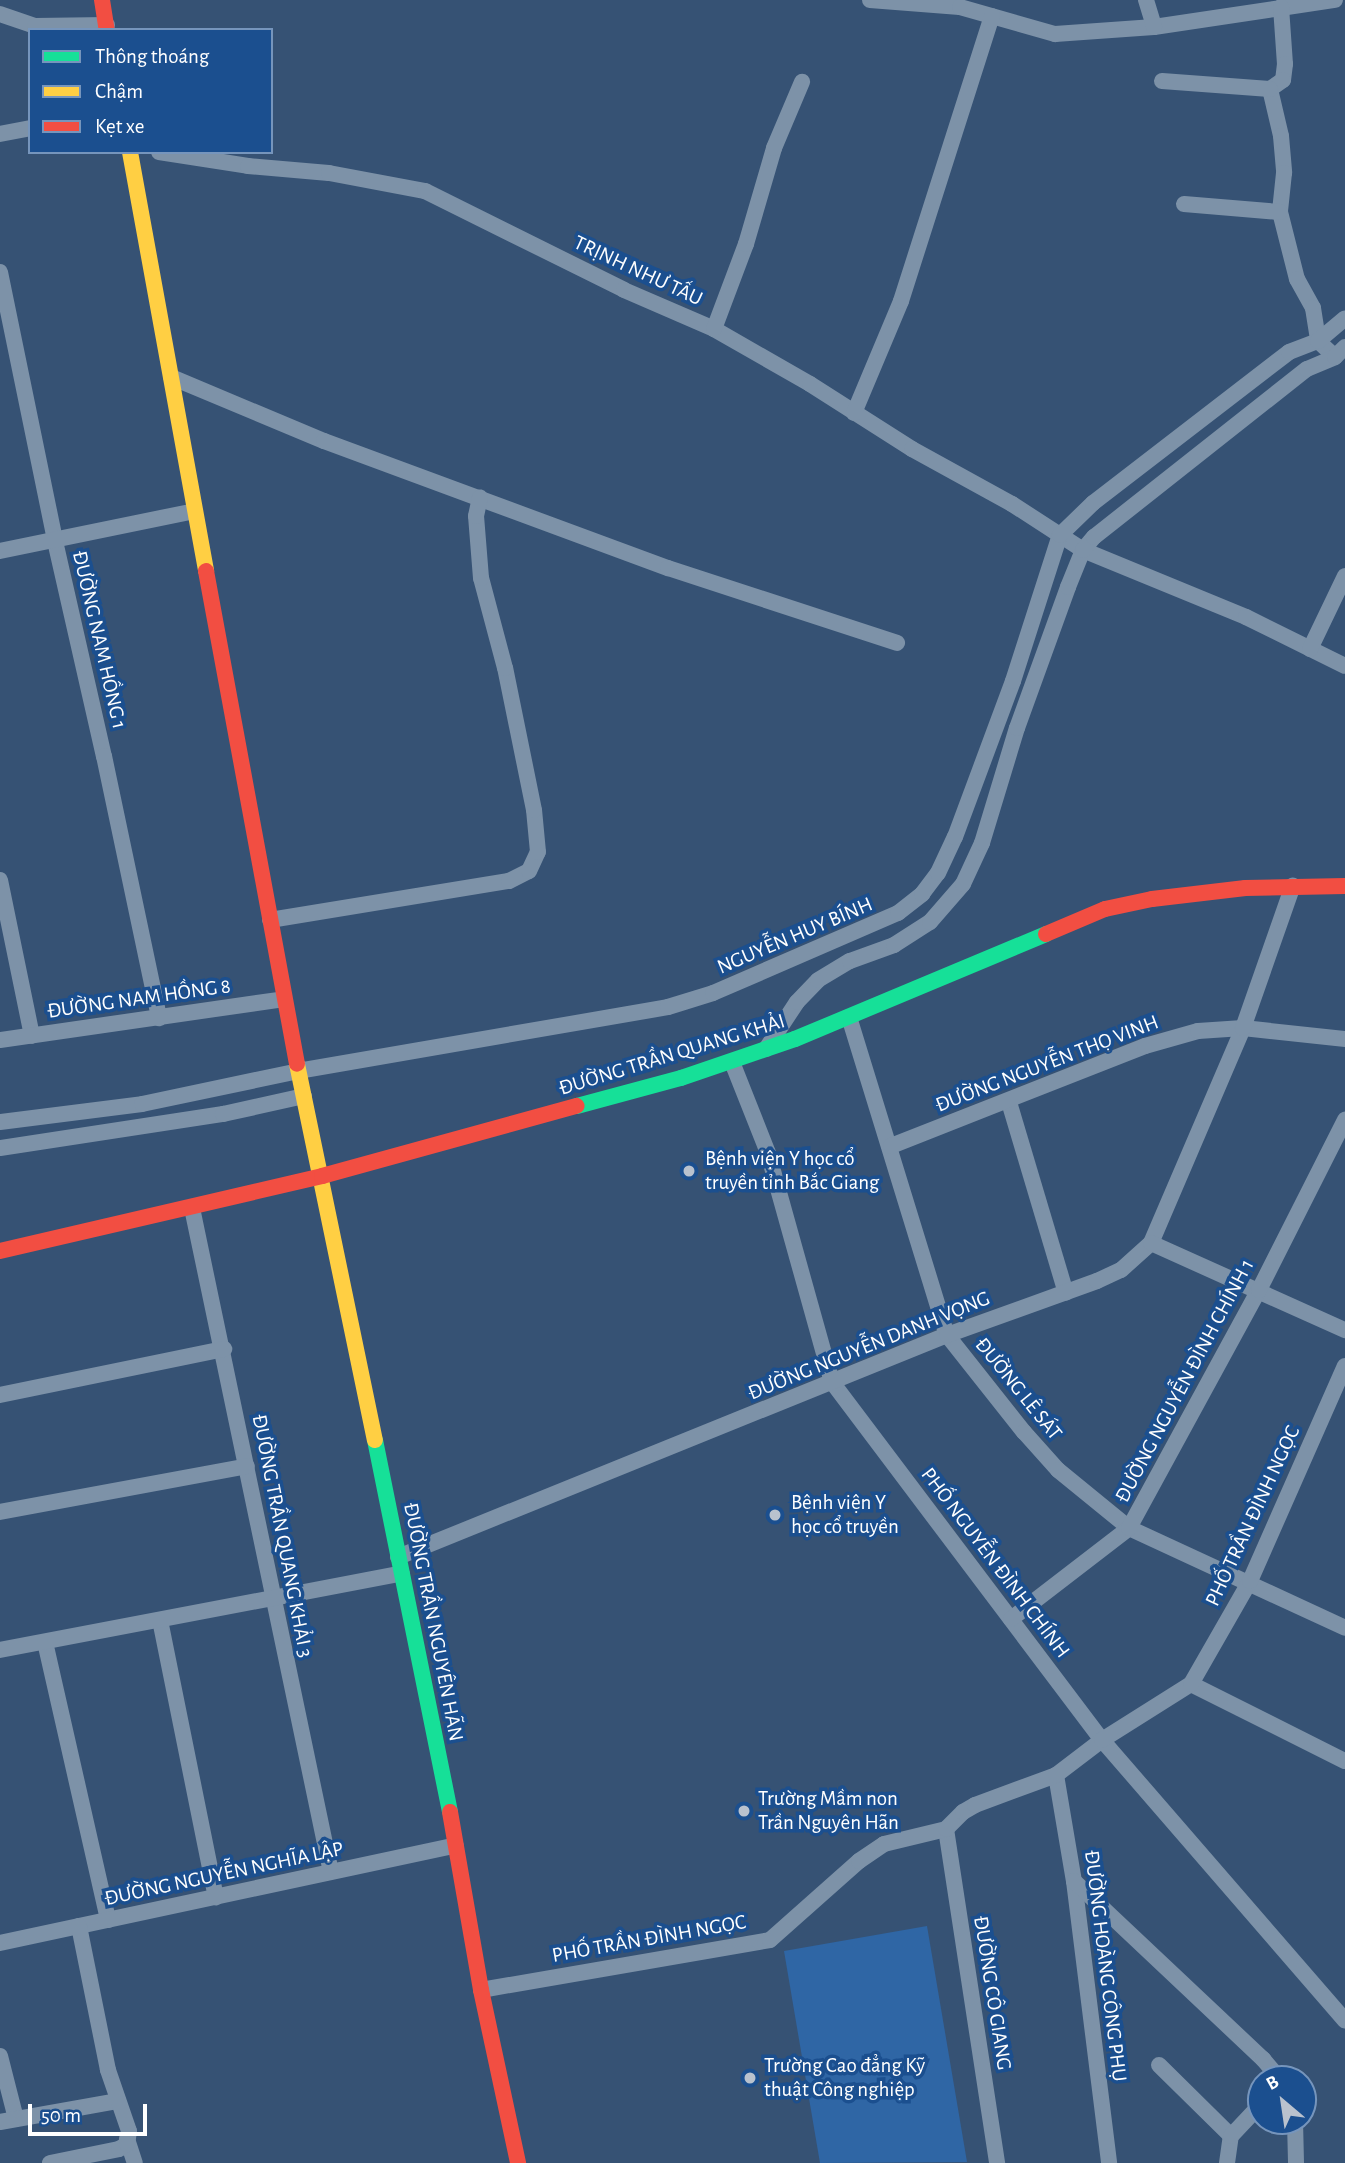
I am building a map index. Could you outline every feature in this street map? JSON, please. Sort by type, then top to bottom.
[{"type":"street","points":[[0,14],[35,26],[107,28],[102,0]]},
{"type":"street","points":[[870,0],[960,7],[1055,34],[1154,27],[1244,6],[1281,7],[1335,0]]},
{"type":"street","points":[[1146,0],[1154,27]]},
{"type":"street","points":[[1162,81],[1270,89],[1283,80],[1285,64],[1281,7]]},
{"type":"street","points":[[854,413],[901,301],[992,16]]},
{"type":"street","points":[[713,330],[746,244],[774,148],[802,82]]},
{"type":"street","points":[[1270,89],[1281,136],[1284,173],[1280,212],[1297,279],[1313,308],[1318,341]]},
{"type":"street","points":[[0,134],[28,128]]},
{"type":"street","name":"ĐƯỜNG TRẦN NGUYÊN HÃN","points":[[130,154],[298,1073],[322,1176],[456,1845],[481,1990],[518,2163]]},
{"type":"street","name":"TRỊNH NHƯ TẤU","points":[[172,154],[248,166],[330,173],[425,191],[624,290],[713,330],[810,384],[854,413],[1012,504],[1083,550],[1246,618],[1345,666]]},
{"type":"street","points":[[1184,204],[1280,212]]},
{"type":"street","name":"ĐƯỜNG NAM HỒNG 1","points":[[0,272],[54,541],[104,756],[159,1017]]},
{"type":"street","points":[[1060,536],[1093,503],[1289,352],[1318,341],[1345,318]]},
{"type":"street","points":[[1318,341],[1340,352]]},
{"type":"street","points":[[766,1049],[797,1002],[818,980],[850,961],[894,945],[930,922],[963,884],[982,843],[1017,728],[1083,550],[1111,521],[1307,369],[1340,352]]},
{"type":"street","points":[[171,377],[324,441],[668,568],[897,643]]},
{"type":"street","points":[[270,920],[509,881],[529,870],[538,852],[534,810],[505,668],[481,578],[476,516],[480,497]]},
{"type":"street","points":[[0,551],[195,511]]},
{"type":"street","name":"NGUYỄN HUY BÍNH","points":[[0,1122],[142,1104],[298,1073],[668,1007],[713,993],[898,914],[922,894],[938,873],[955,837],[1013,681],[1060,536]]},
{"type":"street","points":[[1310,649],[1345,576]]},
{"type":"street","points":[[0,880],[32,1036]]},
{"type":"street","points":[[1293,885],[1243,1028],[1151,1243],[1345,1330]]},
{"type":"street","name":"ĐƯỜNG TRẦN QUANG KHẢI","points":[[0,1251],[322,1176],[732,1062],[849,1017],[1105,909],[1152,899],[1293,885],[1345,887]]},
{"type":"street","name":"ĐƯỜNG NAM HỒNG 8","points":[[0,1040],[284,999]]},
{"type":"street","name":"ĐƯỜNG LÊ SÁT","points":[[849,1017],[891,1146],[947,1335],[1058,1470],[1129,1528],[1250,1581],[1345,1628]]},
{"type":"street","name":"ĐƯỜNG NGUYỄN THỌ VINH","points":[[891,1146],[1010,1102],[1145,1046],[1198,1031],[1243,1028],[1345,1039]]},
{"type":"street","name":"PHỐ NGUYỄN ĐÌNH CHÍNH","points":[[732,1062],[768,1153],[832,1382],[1102,1740],[1345,2021]]},
{"type":"street","points":[[0,1148],[223,1114],[303,1093]]},
{"type":"street","points":[[1010,1102],[1066,1293]]},
{"type":"street","name":"ĐƯỜNG NGUYỄN ĐÌNH CHÍNH 1","points":[[1011,1619],[1129,1528],[1259,1290],[1345,1120]]},
{"type":"street","name":"ĐƯỜNG TRẦN QUANG KHẢI 3","points":[[192,1208],[224,1349],[272,1600],[331,1872]]},
{"type":"street","name":"ĐƯỜNG NGUYỄN DANH VỌNG","points":[[0,1650],[272,1600],[400,1565],[832,1382],[947,1335],[1066,1293],[1121,1270],[1151,1243]]},
{"type":"street","points":[[0,1395],[224,1349]]},
{"type":"street","name":"PHỐ TRẦN ĐÌNH NGỌC","points":[[481,1990],[770,1940],[859,1861],[884,1844],[946,1829],[975,1804],[1056,1775],[1102,1740],[1191,1684],[1250,1581],[1345,1366]]},
{"type":"street","points":[[0,1512],[247,1466]]},
{"type":"street","points":[[160,1620],[216,1897]]},
{"type":"street","points":[[45,1642],[108,1920]]},
{"type":"street","points":[[1191,1684],[1345,1761]]},
{"type":"street","name":"ĐƯỜNG HOÀNG CÔNG PHỤ","points":[[1056,1775],[1074,1881],[1109,2163]]},
{"type":"street","name":"ĐƯỜNG CÔ GIANG","points":[[946,1829],[997,2163]]},
{"type":"street","name":"ĐƯỜNG NGUYỄN NGHĨA LẬP","points":[[0,1943],[456,1845]]},
{"type":"street","points":[[1074,1881],[1268,2065]]},
{"type":"street","points":[[50,2163],[119,2149],[127,2144],[128,2131],[108,2070],[79,1926]]},
{"type":"street","points":[[0,2056],[8,2121],[118,2101]]},
{"type":"street","points":[[1159,2065],[1231,2136]]},
{"type":"street","points":[[1227,2163],[1231,2136],[1247,2119]]},
{"type":"street","points":[[1295,2135],[1296,2163]]},
{"type":"street","points":[[127,2140],[135,2163]]},
{"type":"shaded area","points":[[927,1926],[967,2162],[820,2163],[784,1951]]},
{"type":"traffic: fast","points":[[577,1106],[681,1078],[795,1039],[1046,934]]},
{"type":"traffic: fast","points":[[375,1440],[450,1812]]},
{"type":"traffic: slow","points":[[130,154],[206,571]]},
{"type":"traffic: slow","points":[[297,1064],[375,1440]]},
{"type":"traffic: jam","points":[[102,0],[107,28]]},
{"type":"traffic: jam","points":[[206,571],[297,1064]]},
{"type":"traffic: jam","points":[[1046,934],[1105,909],[1152,899],[1245,888],[1345,886]]},
{"type":"traffic: jam","points":[[0,1251],[322,1176],[577,1106]]},
{"type":"traffic: jam","points":[[450,1812],[481,1990],[518,2163]]},
{"type":"place","name":"Bệnh viện Y học cổ truyền tỉnh Bắc Giang","points":[[689,1171]]},
{"type":"place","name":"Bệnh viện Y học cổ truyền","points":[[775,1515]]},
{"type":"place","name":"Trường Mầm non Trần Nguyên Hãn","points":[[744,1811]]},
{"type":"place","name":"Trường Cao đẳng Kỹ thuật Công nghiệp","points":[[750,2078]]}]
